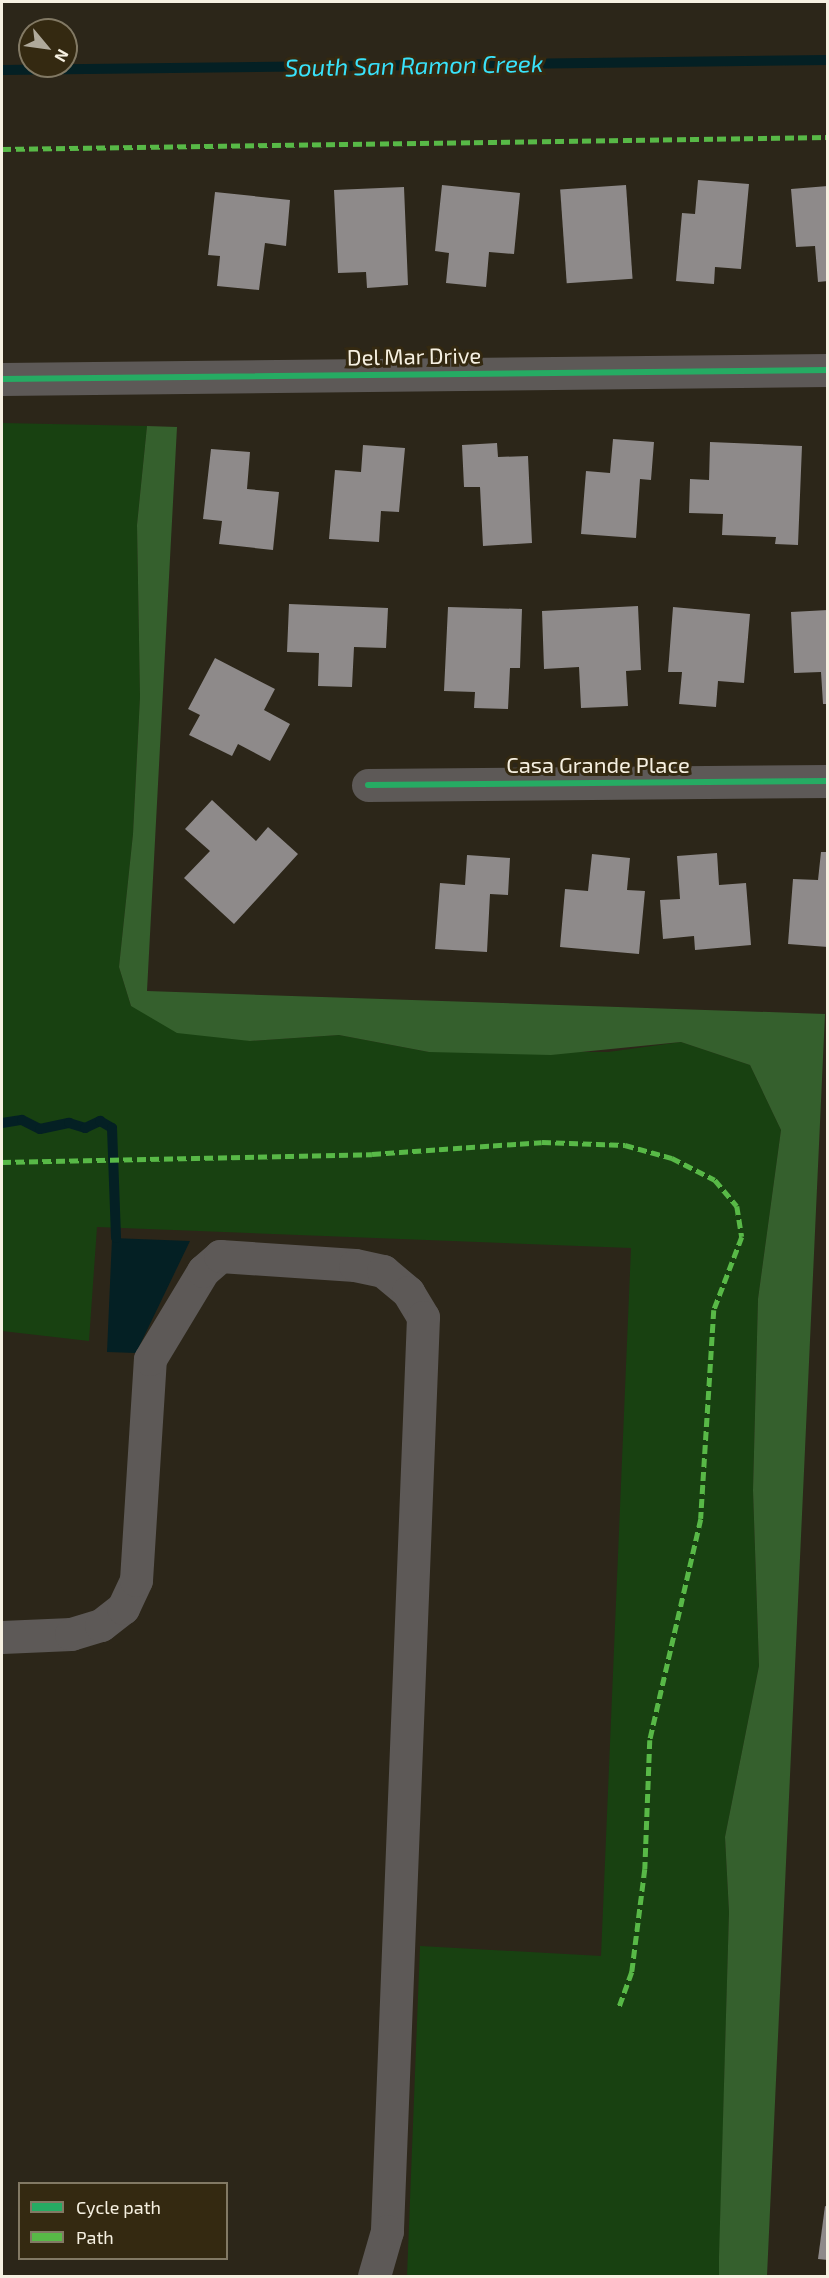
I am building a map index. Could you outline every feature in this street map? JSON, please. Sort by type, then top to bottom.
[{"type":"street","name":"Del Mar Drive","points":[[2,379],[828,370]]},
{"type":"street","name":"Casa Grande Place","points":[[368,785],[828,781]]},
{"type":"street","points":[[2,1637],[71,1634],[101,1625],[123,1608],[136,1580],[150,1359],[203,1271],[220,1256],[355,1265],[383,1271],[408,1292],[423,1317],[387,2231],[374,2277]]},
{"type":"green space","points":[[2,423],[147,426],[137,525],[140,697],[133,834],[119,967],[131,1006],[250,1041],[339,1035],[429,1052],[608,1052],[681,1042],[750,1065],[781,1130],[758,1299],[753,1490],[759,1666],[725,1837],[729,1912],[719,2276],[407,2276],[420,1946],[601,1956],[631,1248],[97,1227],[89,1341],[2,1331]]},
{"type":"green space","points":[[147,426],[177,427],[147,991],[825,1014],[767,2276],[719,2276],[719,2257],[729,1912],[725,1837],[759,1666],[753,1490],[758,1299],[781,1130],[750,1065],[681,1042],[551,1055],[429,1052],[339,1035],[250,1041],[177,1033],[131,1006],[119,967],[133,834],[140,697],[137,525]]},
{"type":"water","points":[[112,1238],[190,1241],[136,1353],[107,1352]]},
{"type":"building","points":[[698,180],[749,184],[741,269],[715,267],[714,284],[676,281],[682,213],[695,214]]},
{"type":"building","points":[[442,185],[520,193],[514,254],[489,252],[486,287],[446,283],[449,253],[435,251]]},
{"type":"building","points":[[626,185],[633,279],[567,283],[560,190]]},
{"type":"building","points":[[828,186],[828,281],[818,282],[815,246],[796,247],[791,189]]},
{"type":"building","points":[[404,187],[408,285],[367,288],[366,272],[338,273],[334,190]]},
{"type":"building","points":[[215,192],[290,200],[286,246],[265,243],[259,290],[217,286],[220,256],[208,255]]},
{"type":"building","points":[[613,439],[654,442],[651,480],[640,479],[636,538],[581,534],[586,471],[610,473]]},
{"type":"building","points":[[710,442],[802,446],[798,545],[775,544],[776,537],[722,535],[723,514],[689,513],[690,479],[709,480]]},
{"type":"building","points":[[497,443],[498,457],[528,456],[532,543],[483,546],[480,487],[464,487],[462,445]]},
{"type":"building","points":[[363,445],[405,448],[399,512],[381,511],[379,542],[329,539],[335,470],[361,472]]},
{"type":"building","points":[[211,449],[250,452],[247,489],[279,492],[273,550],[219,544],[222,521],[203,519]]},
{"type":"building","points":[[289,604],[388,608],[386,648],[354,647],[352,687],[318,686],[319,653],[287,652]]},
{"type":"building","points":[[638,606],[641,670],[626,671],[628,706],[581,708],[579,667],[544,669],[542,611]]},
{"type":"building","points":[[448,607],[522,609],[520,668],[510,668],[508,709],[474,708],[475,692],[444,691]]},
{"type":"building","points":[[673,607],[750,614],[744,683],[718,681],[716,707],[679,704],[682,672],[668,672]]},
{"type":"building","points":[[828,610],[828,704],[823,704],[821,672],[794,673],[791,612]]},
{"type":"building","points":[[215,658],[275,689],[264,710],[290,724],[270,761],[238,744],[232,756],[189,735],[200,715],[188,709]]},
{"type":"building","points":[[212,800],[256,841],[268,827],[298,854],[234,924],[184,878],[210,851],[185,829]]},
{"type":"building","points":[[821,852],[828,852],[828,947],[788,944],[793,879],[818,880]]},
{"type":"building","points":[[717,853],[719,885],[746,883],[751,945],[695,950],[694,936],[663,939],[660,900],[680,899],[677,856]]},
{"type":"building","points":[[592,854],[630,858],[627,890],[645,891],[639,954],[560,947],[565,889],[588,891]]},
{"type":"building","points":[[467,855],[510,858],[508,895],[490,894],[487,952],[435,949],[440,883],[465,885]]},
{"type":"building","points":[[825,2206],[828,2207],[828,2260],[818,2259]]},
{"type":"waterway","name":"South San Ramon Creek","points":[[2,70],[828,60]]},
{"type":"waterway","points":[[2,1123],[22,1120],[40,1129],[69,1123],[85,1128],[100,1121],[112,1128],[116,1238]]},
{"type":"marked path","points":[[2,149],[828,137]]},
{"type":"marked path","points":[[2,1162],[372,1154],[542,1142],[625,1145],[672,1158],[715,1180],[737,1206],[742,1237],[714,1310],[701,1519],[650,1740],[645,1869],[632,1972],[619,2008]]},
{"type":"cycle path","points":[[2,379],[828,370]]},
{"type":"cycle path","points":[[368,785],[828,781]]}]
